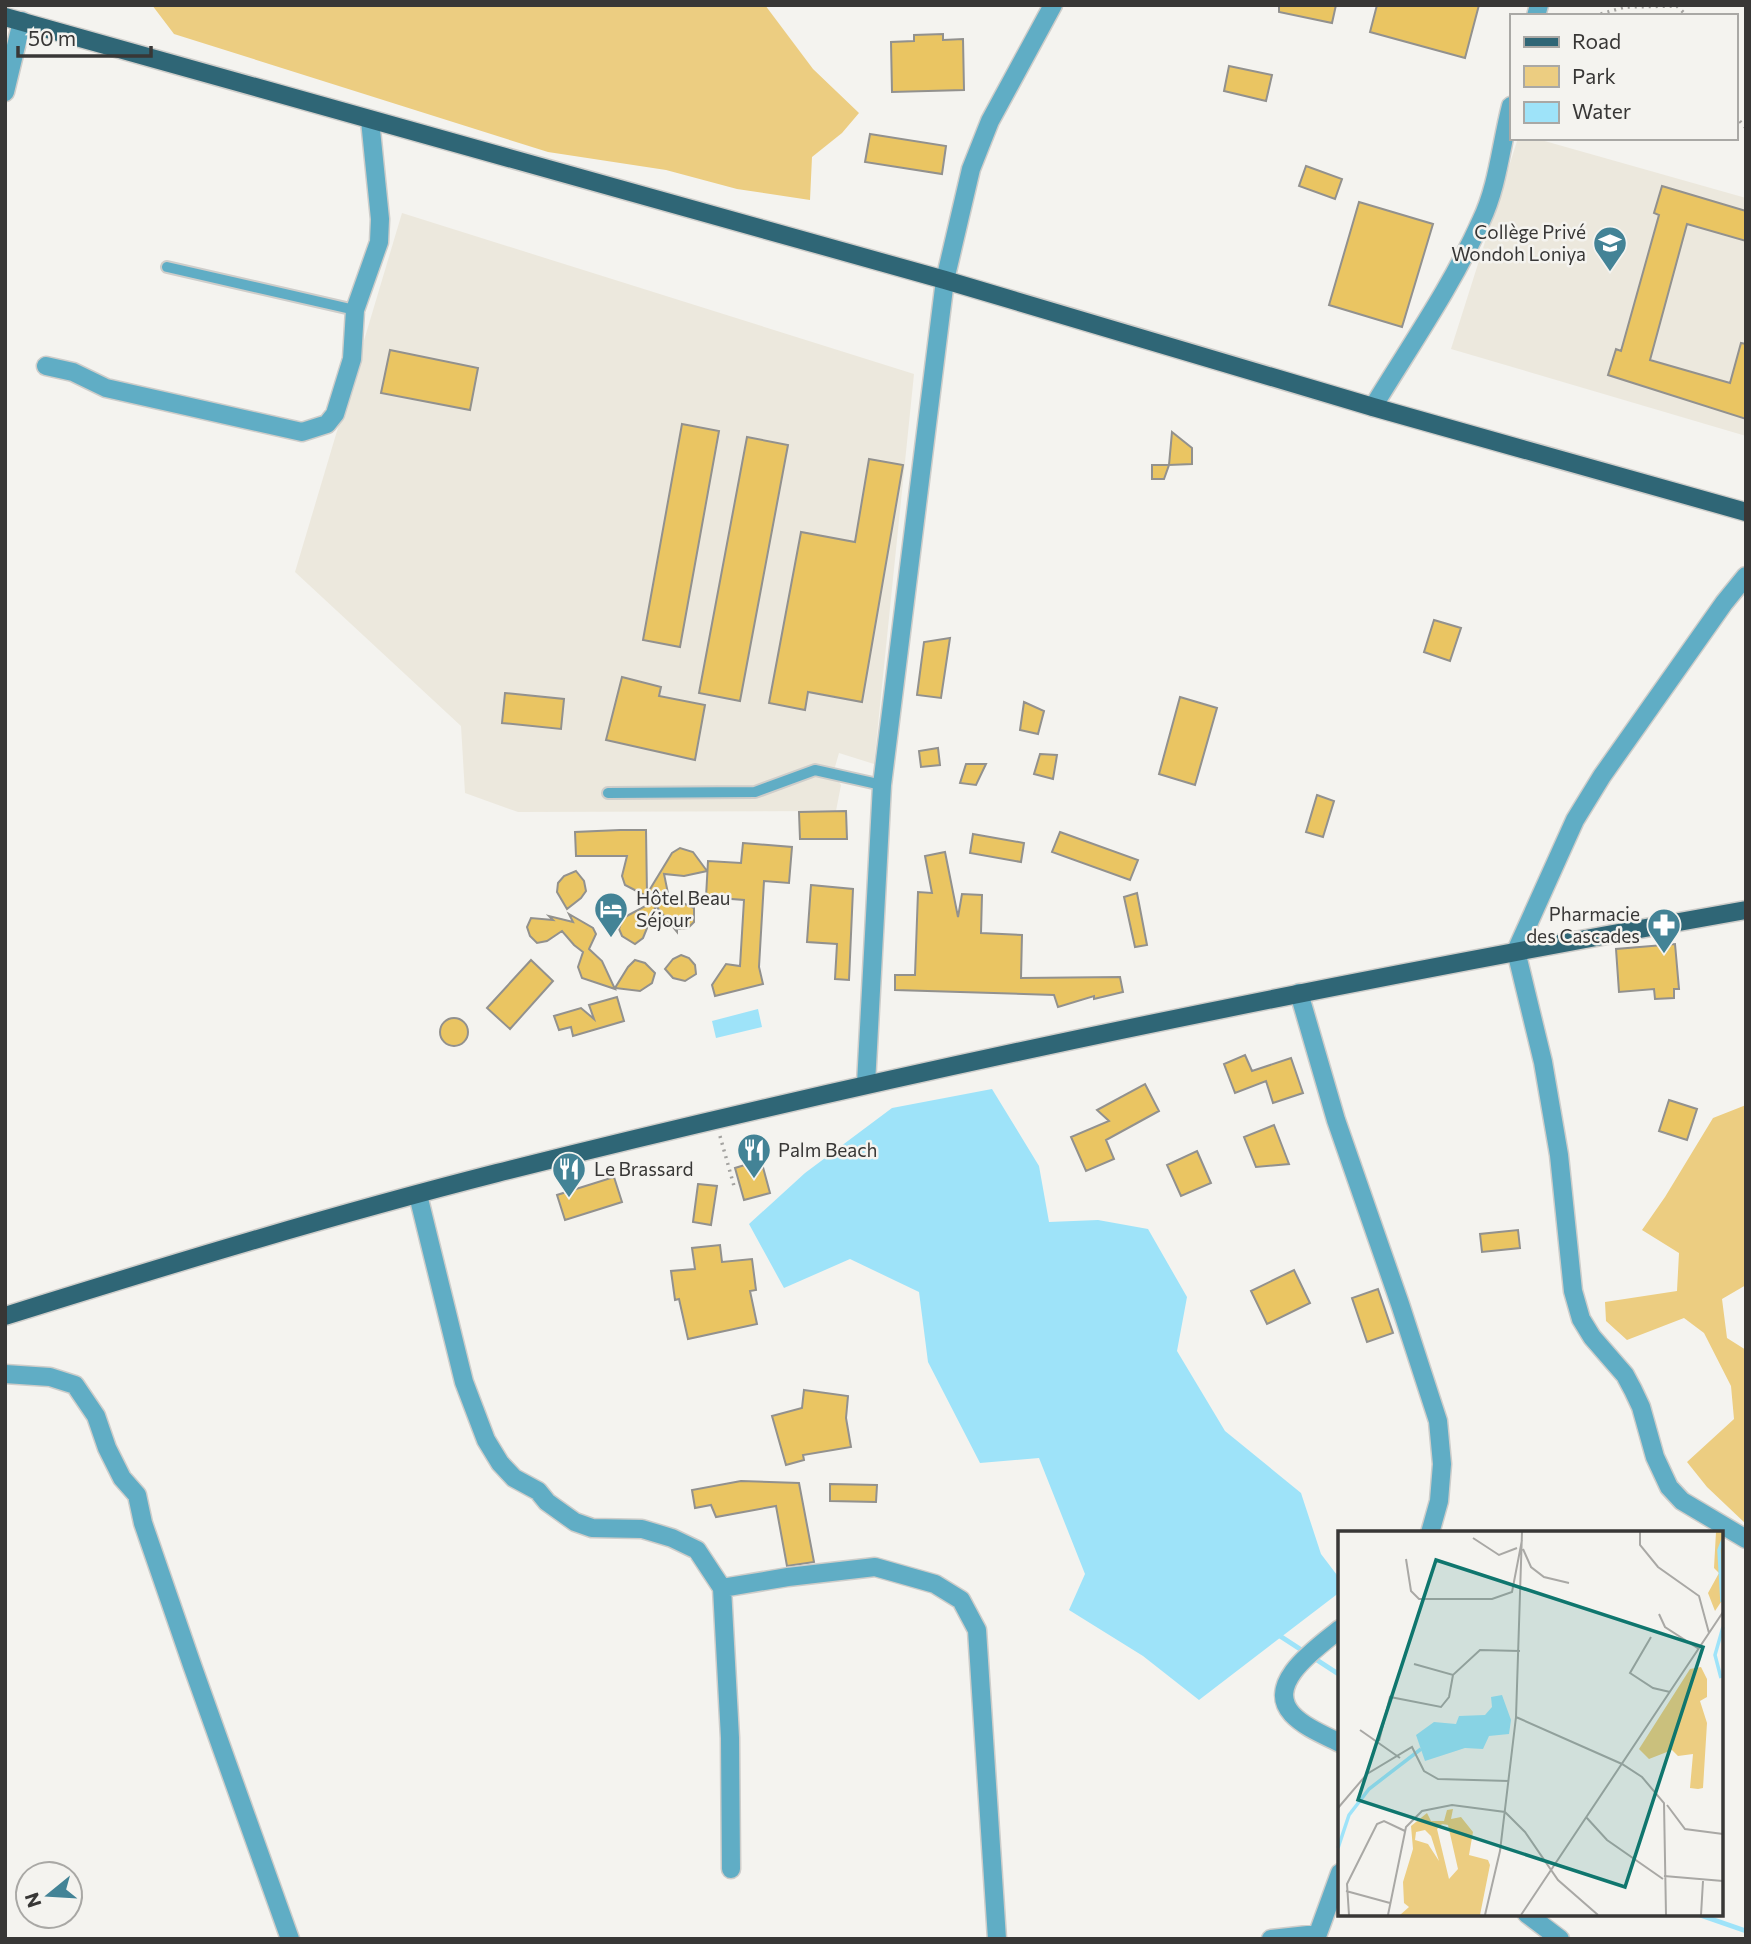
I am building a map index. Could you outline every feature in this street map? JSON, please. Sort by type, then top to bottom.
[{"type":"main road","points":[[14,19],[945,280],[1373,407],[1746,512]]},
{"type":"main road","points":[[5,1315],[185,1260],[493,1174],[866,1084],[1300,993],[1746,910]]},
{"type":"street","points":[[866,1084],[882,785],[945,280],[971,169],[990,121],[1053,5]]},
{"type":"street","points":[[5,92],[14,19]]},
{"type":"street","points":[[1373,407],[1446,289],[1482,219],[1494,181],[1510,110]]},
{"type":"street","points":[[46,366],[74,372],[106,388],[302,432],[327,424],[335,414],[352,359],[355,310],[379,242],[380,219],[370,120]]},
{"type":"street","points":[[1746,576],[1602,776],[1575,820],[1516,951],[1543,1062],[1559,1155],[1573,1291],[1581,1319],[1592,1337],[1629,1382],[1642,1407],[1655,1457],[1669,1487],[1682,1501],[1746,1539]]},
{"type":"street","points":[[1300,993],[1336,1119],[1438,1421],[1442,1464],[1439,1501],[1431,1531]]},
{"type":"street","points":[[418,1195],[464,1382],[486,1440],[500,1462],[514,1478],[538,1491],[547,1502],[575,1522],[592,1528],[642,1529],[672,1538],[697,1550],[722,1588],[730,1738],[731,1869]]},
{"type":"street","points":[[5,1374],[50,1377],[75,1385],[96,1416],[107,1448],[122,1478],[137,1495],[143,1523],[191,1665],[290,1939]]},
{"type":"street","points":[[722,1588],[875,1567],[935,1584],[961,1600],[977,1630],[997,1939]]},
{"type":"street","points":[[1338,1631],[1317,1647],[1290,1676],[1283,1692],[1284,1702],[1293,1715],[1338,1742]]},
{"type":"street","points":[[1270,1939],[1316,1937],[1338,1878]]},
{"type":"street","points":[[1530,1916],[1560,1939]]},
{"type":"lane","points":[[167,267],[355,310]]},
{"type":"lane","points":[[608,793],[755,792],[815,770],[882,785]]},
{"type":"path","points":[[1601,14],[1625,7],[1677,6],[1685,14]]},
{"type":"path","points":[[715,1121],[734,1186]]},
{"type":"shaded area","name":"Collège Privé Wondoh Loniya","points":[[1517,140],[1541,140],[1746,198],[1746,436],[1451,349]]},
{"type":"shaded area","points":[[402,213],[914,374],[874,764],[839,753],[833,774],[841,785],[836,811],[518,812],[465,793],[461,726],[295,572]]},
{"type":"green space","points":[[152,5],[765,5],[813,69],[859,113],[842,133],[812,157],[810,200],[737,189],[666,170],[548,152],[174,34]]},
{"type":"green space","points":[[1746,1105],[1746,1285],[1722,1299],[1727,1338],[1746,1350],[1746,1524],[1707,1487],[1687,1462],[1734,1419],[1731,1386],[1704,1333],[1684,1318],[1627,1340],[1606,1321],[1605,1302],[1677,1291],[1679,1253],[1642,1230],[1713,1118]]},
{"type":"water","points":[[758,1009],[762,1027],[716,1038],[712,1021]]},
{"type":"water","points":[[992,1089],[1039,1166],[1049,1222],[1098,1220],[1148,1229],[1187,1297],[1177,1351],[1225,1431],[1301,1493],[1321,1554],[1338,1576],[1338,1594],[1199,1700],[1143,1656],[1069,1610],[1085,1574],[1039,1458],[980,1463],[928,1362],[919,1292],[850,1259],[784,1288],[749,1224],[805,1173],[892,1108]]},
{"type":"building","points":[[1279,5],[1336,5],[1332,23],[1279,12]]},
{"type":"building","points":[[1377,5],[1479,5],[1465,58],[1370,32]]},
{"type":"building","points":[[943,34],[943,40],[963,39],[964,90],[892,92],[891,42],[914,41],[914,35]]},
{"type":"building","points":[[1229,66],[1272,75],[1266,101],[1224,91]]},
{"type":"building","points":[[870,134],[946,146],[942,174],[865,162]]},
{"type":"building","points":[[1306,166],[1342,179],[1335,199],[1299,186]]},
{"type":"building","points":[[1662,186],[1746,211],[1746,241],[1687,224],[1650,360],[1730,383],[1741,343],[1746,344],[1746,419],[1608,375],[1616,349],[1621,351],[1659,215],[1654,213]]},
{"type":"building","points":[[1359,202],[1433,224],[1402,327],[1329,305]]},
{"type":"building","points":[[390,350],[478,368],[470,410],[381,393]]},
{"type":"building","points":[[682,424],[719,431],[680,647],[643,640]]},
{"type":"building","points":[[1172,432],[1192,448],[1192,464],[1169,465]]},
{"type":"building","points":[[747,437],[788,445],[740,701],[699,693]]},
{"type":"building","points":[[869,459],[903,465],[862,702],[808,692],[805,710],[769,703],[801,532],[855,542]]},
{"type":"building","points":[[1152,465],[1169,465],[1164,479],[1152,479]]},
{"type":"building","points":[[1434,620],[1461,628],[1450,661],[1424,652]]},
{"type":"building","points":[[950,638],[941,698],[917,695],[924,642]]},
{"type":"building","points":[[622,677],[661,687],[659,696],[705,705],[695,760],[606,740]]},
{"type":"building","points":[[505,693],[564,699],[561,729],[502,723]]},
{"type":"building","points":[[1180,697],[1217,708],[1195,785],[1159,774]]},
{"type":"building","points":[[1024,702],[1044,711],[1038,734],[1020,730]]},
{"type":"building","points":[[938,748],[940,765],[921,767],[919,751]]},
{"type":"building","points":[[1040,754],[1057,755],[1053,779],[1034,774]]},
{"type":"building","points":[[966,764],[986,764],[976,785],[960,783]]},
{"type":"building","points":[[1317,795],[1334,801],[1323,837],[1306,832]]},
{"type":"building","points":[[846,811],[847,839],[800,839],[799,812]]},
{"type":"building","points":[[646,830],[647,894],[672,853],[680,848],[693,852],[707,871],[684,876],[664,874],[670,903],[694,908],[694,922],[688,928],[677,929],[677,932],[656,906],[643,938],[635,944],[622,936],[619,929],[623,918],[656,901],[625,885],[622,876],[627,856],[576,856],[575,832]]},
{"type":"building","points":[[1060,832],[1138,860],[1130,880],[1052,852]]},
{"type":"building","points":[[973,834],[1024,843],[1021,862],[970,853]]},
{"type":"building","points":[[743,843],[792,847],[789,883],[764,881],[759,967],[763,984],[715,996],[712,985],[726,964],[740,966],[744,900],[706,897],[708,861],[741,863]]},
{"type":"building","points":[[945,852],[958,917],[962,894],[982,895],[981,933],[1022,935],[1021,978],[1120,977],[1123,992],[1094,999],[1094,996],[1058,1007],[1054,995],[895,990],[895,975],[915,975],[918,892],[932,893],[925,856]]},
{"type":"building","points":[[576,871],[584,881],[586,891],[567,909],[557,892],[558,883],[564,876]]},
{"type":"building","points":[[811,885],[853,889],[849,980],[835,979],[837,944],[807,942]]},
{"type":"building","points":[[1137,893],[1147,945],[1135,947],[1124,897]]},
{"type":"building","points":[[569,914],[593,928],[596,934],[589,949],[602,961],[615,989],[582,978],[578,967],[583,952],[562,931],[547,941],[537,943],[530,936],[527,927],[531,918],[553,920],[549,916],[573,922]]},
{"type":"building","points":[[1675,944],[1679,989],[1674,989],[1674,998],[1655,999],[1654,989],[1619,992],[1616,949]]},
{"type":"building","points":[[681,955],[689,958],[695,965],[696,974],[685,981],[673,978],[665,969],[673,959]]},
{"type":"building","points":[[531,960],[553,981],[510,1029],[487,1008]]},
{"type":"building","points":[[635,960],[645,963],[655,973],[652,983],[640,991],[615,988],[628,967]]},
{"type":"building","points":[[617,997],[624,1021],[573,1036],[571,1027],[559,1030],[554,1016],[581,1008],[594,1019],[589,1005]]},
{"type":"building","points":[[454,1018],[464,1022],[468,1032],[464,1042],[454,1046],[444,1042],[440,1032],[444,1022]]},
{"type":"building","points":[[1245,1055],[1252,1071],[1291,1058],[1303,1093],[1273,1103],[1266,1081],[1235,1093],[1224,1064]]},
{"type":"building","points":[[1145,1084],[1159,1111],[1106,1140],[1114,1159],[1086,1171],[1071,1137],[1109,1121],[1097,1110]]},
{"type":"building","points":[[1669,1100],[1697,1109],[1687,1140],[1659,1131]]},
{"type":"building","points":[[1274,1125],[1289,1164],[1256,1167],[1244,1137]]},
{"type":"building","points":[[1197,1151],[1211,1183],[1181,1196],[1167,1165]]},
{"type":"building","points":[[761,1160],[770,1193],[744,1200],[735,1168]]},
{"type":"building","points":[[614,1177],[622,1202],[565,1220],[557,1195]]},
{"type":"building","points":[[698,1184],[717,1186],[711,1225],[693,1222]]},
{"type":"building","points":[[1518,1230],[1520,1248],[1482,1252],[1480,1234]]},
{"type":"building","points":[[720,1245],[722,1262],[752,1259],[756,1290],[750,1291],[757,1324],[688,1339],[679,1299],[675,1300],[671,1271],[695,1269],[692,1248]]},
{"type":"building","points":[[1294,1270],[1310,1303],[1267,1324],[1251,1291]]},
{"type":"building","points":[[1378,1289],[1393,1333],[1367,1342],[1352,1298]]},
{"type":"building","points":[[804,1390],[848,1396],[846,1418],[851,1447],[803,1455],[804,1460],[786,1465],[772,1416],[802,1408]]},
{"type":"building","points":[[741,1481],[799,1483],[814,1562],[787,1566],[776,1506],[716,1517],[711,1505],[695,1508],[692,1490]]},
{"type":"building","points":[[830,1484],[877,1485],[876,1502],[830,1501]]},
{"type":"waterway","points":[[1280,1636],[1338,1674]]},
{"type":"waterway","points":[[1703,1916],[1746,1931]]},
{"type":"place","name":"Collège Privé Wondoh Loniya","points":[[1610,273]]},
{"type":"place","name":"Hôtel Beau Séjour","points":[[611,939]]},
{"type":"place","name":"Pharmacie des Cascades","points":[[1664,955]]},
{"type":"place","name":"Palm Beach","points":[[754,1180]]},
{"type":"place","name":"Le Brassard","points":[[569,1199]]}]
